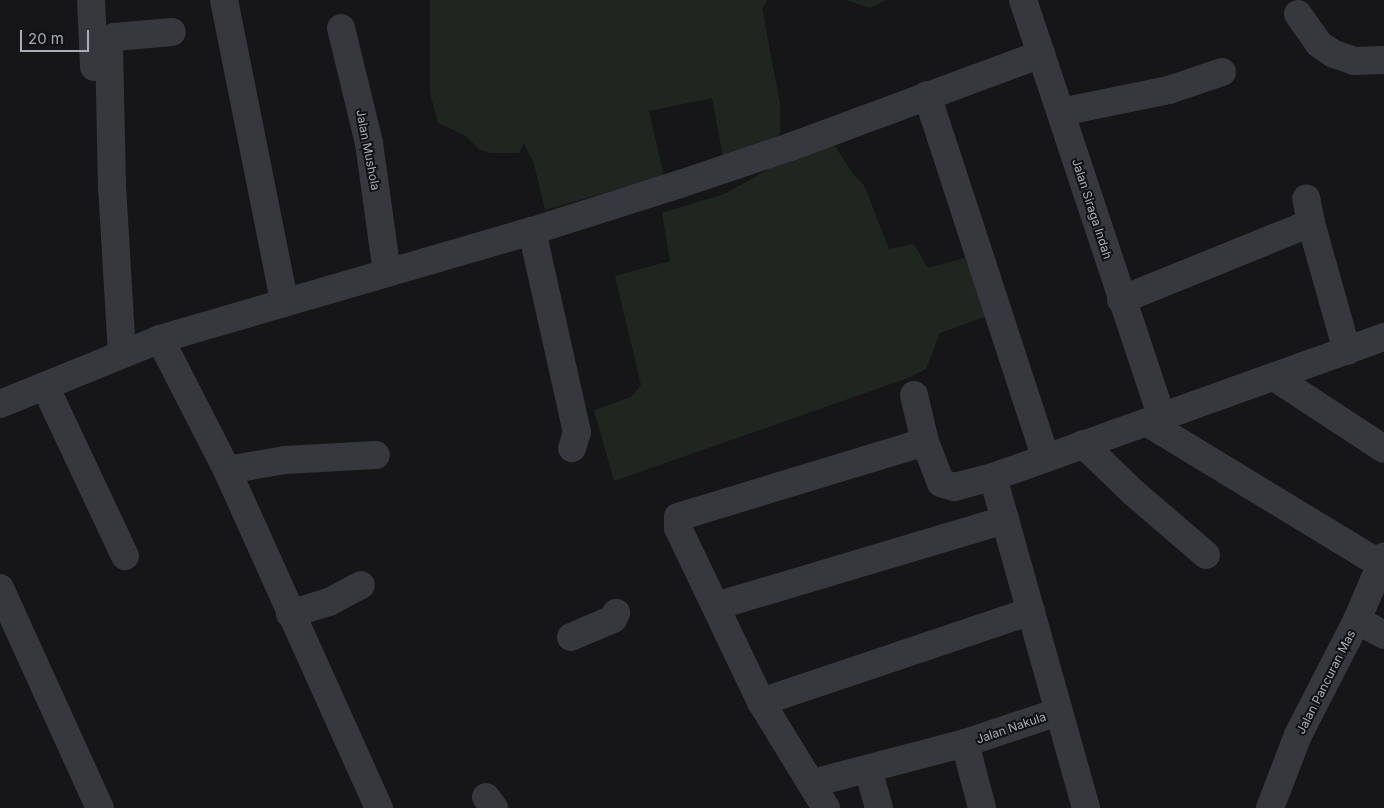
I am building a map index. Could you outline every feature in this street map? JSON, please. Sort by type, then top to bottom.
[{"type":"street","points":[[91,0],[98,132],[112,186]]},
{"type":"street","points":[[224,0],[284,301]]},
{"type":"street","name":"Jalan Siraga Indah","points":[[1023,0],[1121,300],[1155,420]]},
{"type":"street","points":[[1298,14],[1319,44],[1334,54],[1354,61],[1384,60]]},
{"type":"street","name":"Jalan Mushola","points":[[341,28],[369,144],[387,272]]},
{"type":"street","points":[[122,354],[112,186],[109,40],[114,37],[172,32]]},
{"type":"street","points":[[0,404],[160,339],[284,301],[532,231],[790,147],[1041,54]]},
{"type":"street","points":[[1061,112],[1169,90],[1222,72]]},
{"type":"street","points":[[927,96],[1045,456]]},
{"type":"street","points":[[1121,300],[1308,210],[1347,350]]},
{"type":"street","points":[[532,231],[577,432],[572,448]]},
{"type":"street","points":[[914,395],[925,442],[941,483],[946,487],[993,477],[1045,456],[1155,420],[1384,337]]},
{"type":"street","points":[[160,339],[228,470],[290,614],[379,808]]},
{"type":"street","points":[[1274,377],[1384,449]]},
{"type":"street","points":[[45,386],[125,556]]},
{"type":"street","points":[[1155,420],[1382,560]]},
{"type":"street","points":[[826,808],[761,702],[678,528],[681,515],[925,442]]},
{"type":"street","points":[[1083,444],[1134,493],[1206,555]]},
{"type":"street","points":[[228,470],[302,458],[376,455]]},
{"type":"street","points":[[993,477],[1086,808]]},
{"type":"street","points":[[716,606],[1005,520]]},
{"type":"street","name":"Jalan Pancuran Mas","points":[[1270,808],[1298,735],[1357,620],[1382,560]]},
{"type":"street","points":[[290,614],[329,602],[361,585]]},
{"type":"street","points":[[0,588],[100,808]]},
{"type":"street","points":[[761,702],[1031,611]]},
{"type":"street","points":[[571,637],[613,619],[616,613]]},
{"type":"street","points":[[1357,620],[1384,636]]},
{"type":"street","name":"Jalan Nakula","points":[[812,783],[964,743],[1058,712]]},
{"type":"street","points":[[964,743],[982,808]]},
{"type":"street","points":[[868,769],[879,808]]},
{"type":"shaded area","points":[[430,0],[768,0],[762,8],[780,104],[780,134],[773,141],[723,157],[712,98],[649,111],[664,176],[545,210],[534,164],[524,144],[519,153],[490,153],[480,150],[466,136],[438,123],[430,93]]},
{"type":"shaded area","points":[[847,0],[886,0],[870,8]]},
{"type":"shaded area","points":[[833,143],[853,174],[864,185],[889,249],[914,244],[928,268],[975,255],[993,314],[940,333],[926,369],[908,378],[614,481],[594,410],[631,397],[641,385],[615,276],[670,261],[662,213],[724,194],[815,144]]}]
